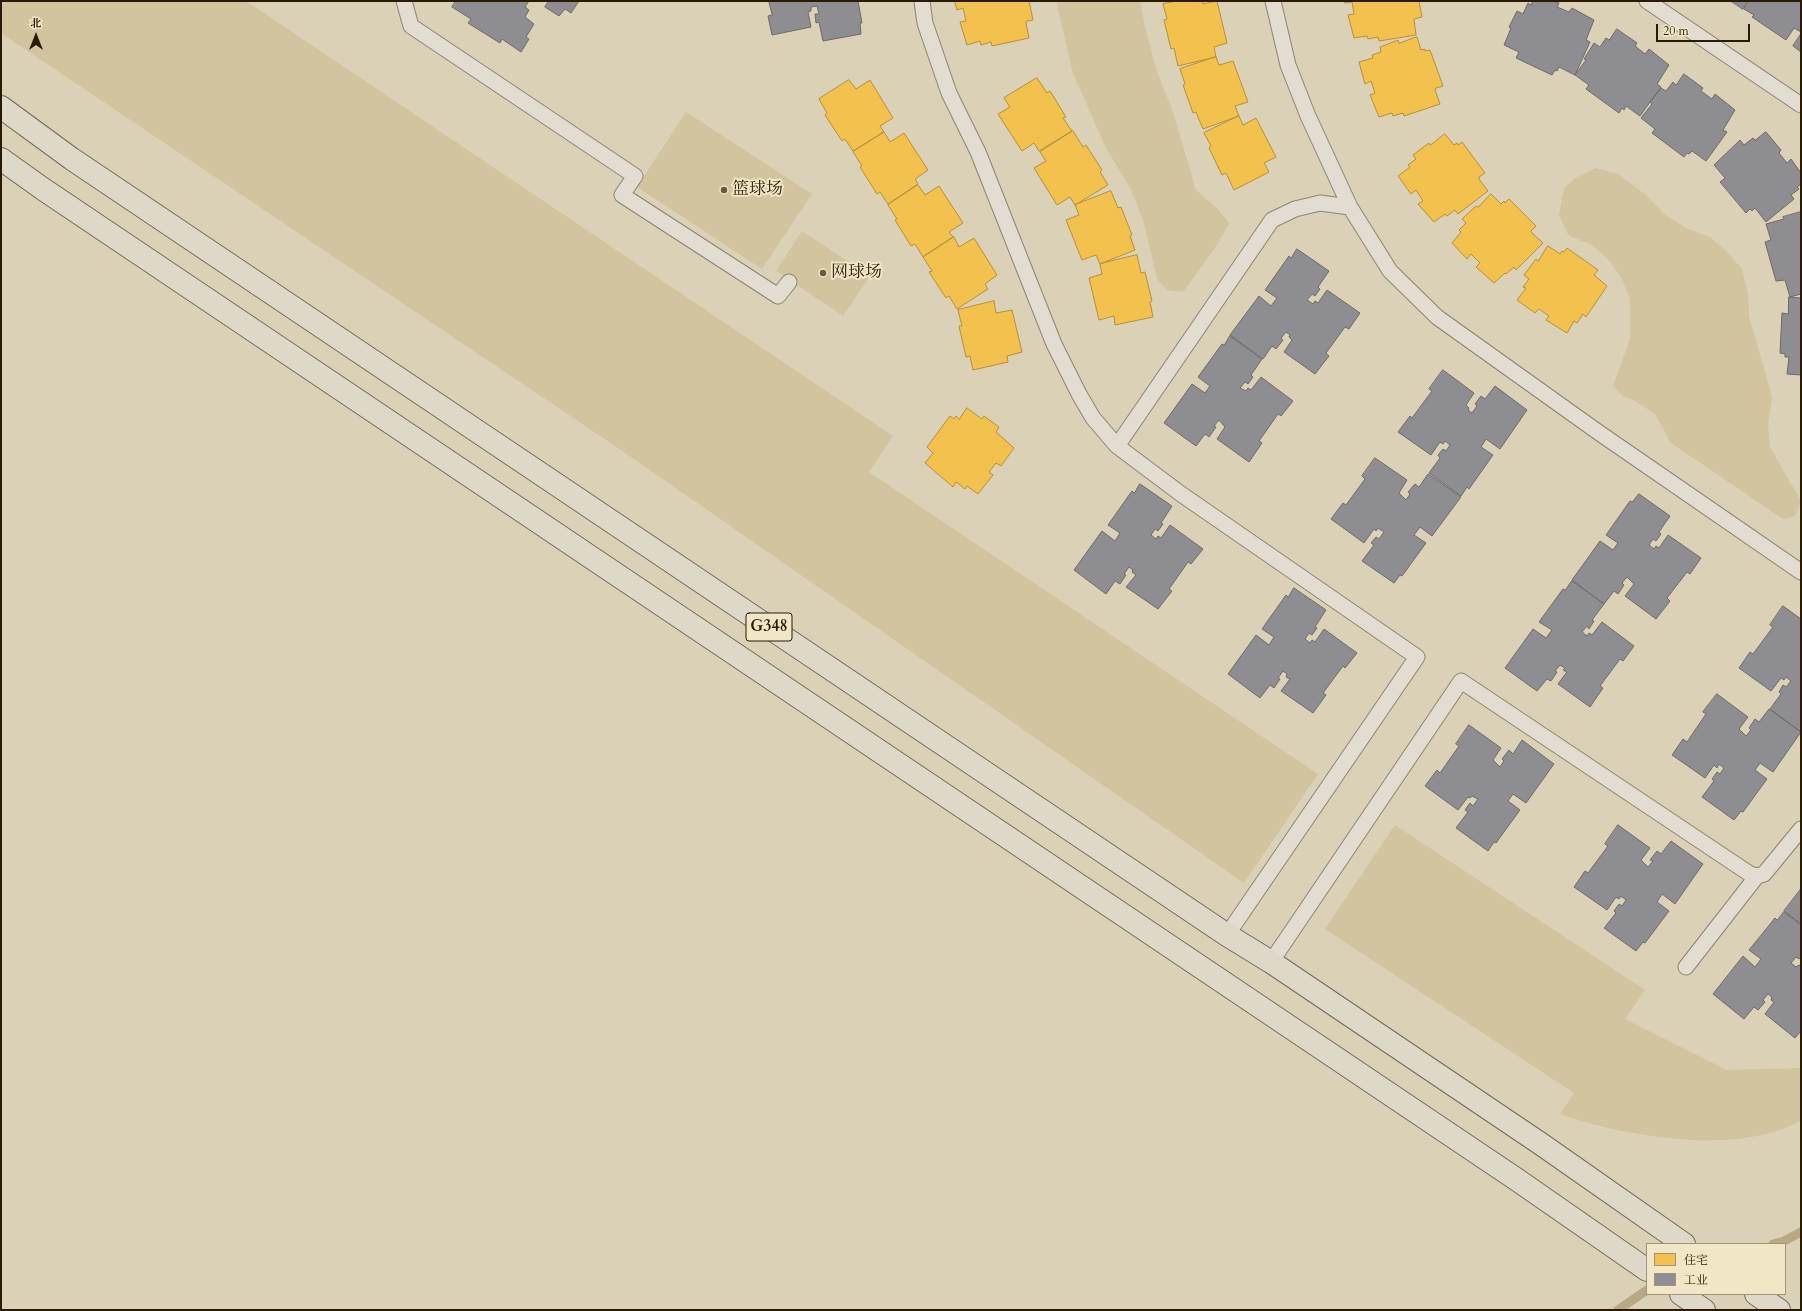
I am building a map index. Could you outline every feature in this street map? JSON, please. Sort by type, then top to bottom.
[{"type":"highway","name":"G348","points":[[1,107],[72,160],[1271,962],[1541,1144],[1683,1243]]},
{"type":"highway","name":"G348","points":[[1,159],[70,207],[1516,1179],[1646,1269]]},
{"type":"highway","points":[[1682,1295],[1704,1310]]},
{"type":"highway","points":[[1757,1295],[1779,1310]]},
{"type":"lane","points":[[404,1],[411,26],[635,176],[622,195],[778,296],[789,282]]},
{"type":"lane","points":[[922,1],[925,23],[948,93],[978,152],[1054,344],[1078,394],[1093,418],[1117,446],[1181,494],[1417,657],[1227,934]]},
{"type":"lane","points":[[1273,1],[1288,65],[1308,116],[1350,207],[1390,271],[1437,317],[1598,432],[1801,572]]},
{"type":"lane","points":[[1647,1],[1801,105]]},
{"type":"lane","points":[[1117,446],[1272,220],[1295,209],[1320,203],[1350,207]]},
{"type":"lane","points":[[1271,962],[1461,681],[1734,865],[1757,876]]},
{"type":"lane","points":[[1686,967],[1757,876],[1764,874],[1801,829]]},
{"type":"shaded area","points":[[1,1],[246,1],[893,436],[869,472],[1318,774],[1244,883],[621,450],[1,33]]},
{"type":"shaded area","points":[[1056,1],[1141,1],[1144,23],[1157,72],[1172,109],[1196,190],[1218,209],[1229,223],[1219,242],[1183,292],[1167,290],[1157,279],[1144,223],[1132,192],[1105,146],[1073,73]]},
{"type":"shaded area","name":"篮球场","points":[[686,112],[812,194],[762,269],[637,187]]},
{"type":"shaded area","points":[[1596,168],[1618,174],[1646,195],[1664,214],[1686,228],[1710,237],[1727,252],[1742,269],[1748,293],[1749,316],[1772,397],[1768,426],[1770,447],[1801,501],[1795,516],[1783,519],[1671,443],[1655,414],[1635,401],[1623,396],[1613,386],[1630,339],[1630,298],[1621,277],[1607,258],[1590,244],[1572,237],[1567,233],[1559,215],[1564,188],[1575,178]]},
{"type":"shaded area","name":"网球场","points":[[802,231],[870,276],[843,316],[776,271]]},
{"type":"shaded area","points":[[1395,825],[1645,990],[1625,1019],[1727,1070],[1801,1068],[1801,1121],[1775,1132],[1746,1138],[1714,1140],[1648,1136],[1616,1130],[1560,1114],[1574,1093],[1325,929]]},
{"type":"building: 住宅","points":[[956,1],[1029,1],[1033,20],[1027,21],[1026,23],[1029,38],[992,46],[991,42],[981,45],[980,41],[967,45],[960,22],[966,21],[963,8],[957,10]]},
{"type":"building: 住宅","points":[[1177,1],[1202,1],[1203,4],[1217,1],[1227,43],[1214,47],[1216,57],[1178,66],[1174,48],[1171,49],[1164,20],[1167,19],[1163,4]]},
{"type":"building: 住宅","points":[[1345,1],[1419,1],[1422,17],[1414,19],[1416,35],[1379,41],[1378,37],[1368,39],[1367,36],[1354,38],[1348,15],[1354,14],[1352,2],[1345,3]]},
{"type":"building: 住宅","points":[[1417,37],[1421,50],[1430,50],[1443,86],[1436,88],[1435,90],[1440,104],[1404,116],[1403,113],[1393,116],[1392,113],[1379,117],[1370,95],[1375,93],[1371,81],[1365,84],[1359,62],[1373,58],[1372,55],[1381,52],[1380,47],[1398,40],[1399,43]]},
{"type":"building: 住宅","points":[[1216,57],[1219,65],[1233,61],[1248,102],[1235,106],[1239,116],[1203,129],[1196,112],[1193,113],[1183,85],[1185,84],[1180,69]]},
{"type":"building: 住宅","points":[[1037,78],[1047,93],[1050,91],[1066,117],[1063,118],[1072,131],[1039,151],[1034,143],[1022,151],[998,114],[1010,107],[1004,98]]},
{"type":"building: 住宅","points":[[849,80],[856,89],[870,80],[893,118],[880,126],[884,132],[853,151],[845,139],[842,141],[825,115],[827,113],[819,99]]},
{"type":"building: 住宅","points":[[1239,116],[1243,125],[1256,118],[1276,157],[1264,163],[1269,172],[1234,190],[1226,173],[1222,175],[1209,148],[1211,146],[1204,133]]},
{"type":"building: 住宅","points":[[1073,131],[1083,147],[1086,145],[1102,170],[1100,172],[1108,185],[1075,205],[1070,197],[1057,205],[1034,168],[1046,161],[1040,152]]},
{"type":"building: 住宅","points":[[884,132],[890,142],[904,133],[928,170],[915,179],[918,184],[888,204],[880,192],[877,194],[860,167],[862,166],[853,152]]},
{"type":"building: 住宅","points":[[1445,134],[1454,145],[1457,143],[1458,145],[1462,142],[1485,173],[1479,177],[1479,179],[1488,191],[1458,214],[1455,210],[1447,216],[1445,214],[1434,222],[1418,204],[1423,201],[1416,190],[1411,194],[1398,176],[1410,167],[1408,165],[1416,159],[1413,155],[1429,143],[1430,145]]},
{"type":"building: 住宅","points":[[918,185],[925,195],[939,186],[963,223],[949,232],[953,237],[923,257],[915,244],[911,246],[895,220],[897,219],[888,205]]},
{"type":"building: 住宅","points":[[1111,191],[1118,208],[1121,207],[1132,235],[1130,236],[1135,250],[1100,264],[1096,255],[1082,260],[1066,220],[1079,215],[1075,205]]},
{"type":"building: 住宅","points":[[1491,194],[1501,204],[1504,201],[1505,203],[1509,199],[1536,226],[1531,231],[1543,243],[1516,270],[1514,267],[1494,283],[1476,267],[1480,263],[1471,254],[1467,259],[1452,243],[1461,232],[1459,230],[1466,223],[1462,219],[1476,206],[1478,207]]},
{"type":"building: 住宅","points":[[954,237],[959,247],[974,238],[997,275],[985,284],[988,289],[957,309],[949,296],[946,298],[929,272],[932,271],[923,257]]},
{"type":"building: 住宅","points":[[1548,246],[1560,254],[1567,248],[1598,270],[1594,275],[1607,286],[1586,317],[1583,314],[1577,323],[1574,321],[1567,333],[1546,320],[1549,316],[1539,309],[1535,313],[1517,300],[1526,288],[1523,287],[1529,279],[1524,275],[1536,259],[1538,261]]},
{"type":"building: 住宅","points":[[1137,255],[1141,273],[1145,272],[1152,301],[1150,302],[1153,317],[1115,325],[1114,316],[1099,320],[1089,278],[1102,274],[1100,264]]},
{"type":"building: 住宅","points":[[994,301],[996,313],[1012,310],[1022,352],[1007,356],[1008,362],[973,370],[970,356],[966,357],[959,326],[962,326],[958,310]]},
{"type":"building: 住宅","points":[[967,408],[982,419],[984,416],[999,427],[996,432],[1014,448],[1001,466],[996,463],[989,472],[993,475],[978,494],[967,486],[965,489],[956,482],[953,487],[925,463],[933,453],[927,447],[950,416],[954,419],[956,416],[959,419]]},
{"type":"building: 工业","points":[[456,1],[529,1],[525,7],[529,10],[525,17],[534,24],[526,37],[529,39],[521,52],[502,39],[500,43],[468,23],[471,19],[452,7]]},
{"type":"building: 工业","points":[[549,1],[579,1],[571,13],[565,9],[559,16],[545,7]]},
{"type":"building: 工业","points":[[769,1],[858,1],[862,23],[860,23],[861,34],[823,41],[819,22],[816,23],[815,14],[819,14],[817,6],[811,7],[811,11],[808,12],[811,27],[772,35],[768,16],[772,15]]},
{"type":"building: 工业","points":[[1533,1],[1554,1],[1559,3],[1557,7],[1569,12],[1572,8],[1594,20],[1586,40],[1590,42],[1575,75],[1559,67],[1552,75],[1516,58],[1519,52],[1504,45],[1511,28],[1509,27],[1517,11],[1523,14],[1528,3],[1531,5]]},
{"type":"building: 工业","points":[[1731,1],[1748,1],[1743,9]]},
{"type":"building: 工业","points":[[1750,1],[1801,1],[1801,32],[1794,28],[1786,40],[1752,17],[1754,15],[1744,9]]},
{"type":"building: 工业","points":[[1617,29],[1637,43],[1635,46],[1645,54],[1649,49],[1669,65],[1657,84],[1661,87],[1640,116],[1626,106],[1624,110],[1622,108],[1619,113],[1586,89],[1589,85],[1575,75],[1586,60],[1584,59],[1594,43],[1600,47],[1606,38],[1609,40]]},
{"type":"building: 工业","points":[[1801,34],[1801,52],[1793,46]]},
{"type":"building: 工业","points":[[1684,74],[1703,88],[1701,91],[1712,99],[1715,94],[1735,110],[1723,130],[1727,132],[1706,161],[1692,151],[1689,154],[1687,153],[1684,157],[1652,133],[1655,129],[1641,118],[1652,104],[1650,102],[1661,88],[1666,91],[1673,82],[1676,85]]},
{"type":"building: 工业","points":[[1766,132],[1781,150],[1779,153],[1787,163],[1791,159],[1801,173],[1801,184],[1797,187],[1799,189],[1791,195],[1794,199],[1766,222],[1755,208],[1752,211],[1750,209],[1746,213],[1720,182],[1725,178],[1714,165],[1740,140],[1744,145],[1753,138],[1755,140]]},
{"type":"building: 工业","points":[[1801,212],[1801,294],[1790,297],[1785,280],[1776,281],[1765,242],[1771,240],[1766,224]]},
{"type":"building: 工业","points":[[1297,249],[1329,271],[1318,287],[1320,289],[1315,296],[1312,294],[1307,300],[1313,304],[1315,301],[1318,303],[1327,290],[1360,313],[1349,329],[1345,327],[1326,353],[1329,356],[1315,374],[1284,352],[1292,340],[1289,337],[1290,335],[1286,332],[1281,338],[1283,340],[1276,349],[1272,346],[1263,359],[1230,335],[1259,296],[1271,306],[1277,298],[1265,290],[1289,256],[1291,258]]},
{"type":"building: 工业","points":[[1789,297],[1801,298],[1801,375],[1787,374],[1789,357],[1785,357],[1785,354],[1780,353],[1782,313],[1788,314]]},
{"type":"building: 工业","points":[[1230,336],[1262,359],[1251,375],[1253,377],[1248,384],[1245,382],[1240,388],[1246,391],[1248,388],[1251,390],[1261,377],[1293,401],[1281,416],[1278,414],[1259,441],[1262,443],[1249,462],[1217,439],[1225,427],[1219,420],[1214,426],[1216,427],[1209,437],[1205,434],[1196,446],[1164,423],[1192,384],[1205,393],[1210,386],[1198,377],[1222,344],[1224,345]]},
{"type":"building: 工业","points":[[1443,370],[1474,393],[1466,405],[1469,408],[1468,410],[1472,413],[1477,406],[1475,404],[1481,396],[1485,399],[1495,386],[1527,410],[1500,449],[1486,439],[1481,447],[1493,455],[1469,489],[1467,487],[1461,496],[1429,473],[1440,458],[1438,455],[1443,449],[1446,451],[1450,445],[1445,441],[1443,444],[1440,442],[1431,455],[1398,432],[1410,416],[1412,418],[1432,391],[1429,389]]},
{"type":"building: 工业","points":[[1375,458],[1407,480],[1399,493],[1406,500],[1410,494],[1408,492],[1415,484],[1419,487],[1428,474],[1461,497],[1432,536],[1420,527],[1414,535],[1426,543],[1402,576],[1400,575],[1394,583],[1362,561],[1374,545],[1371,543],[1376,537],[1379,539],[1384,532],[1378,528],[1376,531],[1374,529],[1364,543],[1331,519],[1343,503],[1346,505],[1365,479],[1362,476]]},
{"type":"building: 工业","points":[[1140,484],[1172,506],[1161,523],[1163,524],[1158,531],[1155,529],[1151,535],[1156,539],[1158,536],[1161,538],[1170,525],[1203,549],[1191,564],[1188,562],[1169,589],[1172,591],[1158,609],[1126,587],[1136,575],[1129,567],[1120,584],[1115,581],[1106,594],[1074,570],[1102,531],[1115,541],[1120,533],[1108,525],[1132,491],[1134,493]]},
{"type":"building: 工业","points":[[1639,494],[1670,516],[1659,532],[1661,534],[1656,541],[1653,539],[1649,545],[1654,549],[1656,546],[1659,548],[1668,535],[1701,558],[1690,574],[1687,572],[1667,598],[1670,601],[1656,619],[1625,596],[1634,584],[1627,577],[1622,583],[1624,585],[1618,594],[1614,591],[1604,604],[1572,580],[1600,541],[1613,550],[1618,543],[1606,535],[1630,501],[1632,502]]},
{"type":"building: 工业","points":[[1572,581],[1604,604],[1592,620],[1594,621],[1589,629],[1587,626],[1582,632],[1587,636],[1589,633],[1592,635],[1602,622],[1634,646],[1623,661],[1620,659],[1600,686],[1603,688],[1590,707],[1558,684],[1567,672],[1563,670],[1565,668],[1560,665],[1555,671],[1557,672],[1551,681],[1547,679],[1537,691],[1505,668],[1533,629],[1546,638],[1552,630],[1539,622],[1563,589],[1565,590]]},
{"type":"building: 工业","points":[[1294,588],[1326,610],[1315,627],[1317,628],[1312,635],[1309,633],[1305,639],[1310,643],[1312,640],[1315,642],[1324,629],[1357,653],[1345,668],[1343,666],[1323,693],[1326,695],[1313,713],[1281,691],[1290,679],[1286,677],[1287,674],[1283,671],[1274,688],[1270,685],[1260,698],[1228,674],[1256,635],[1269,645],[1274,637],[1262,629],[1286,595],[1288,597]]},
{"type":"building: 工业","points":[[1783,606],[1801,619],[1801,732],[1770,709],[1781,694],[1779,692],[1783,685],[1786,687],[1791,681],[1786,677],[1784,680],[1781,678],[1771,691],[1739,668],[1750,652],[1753,654],[1773,627],[1770,625]]},
{"type":"building: 工业","points":[[1717,694],[1748,717],[1739,729],[1746,736],[1751,730],[1749,728],[1755,719],[1759,722],[1769,709],[1801,732],[1773,772],[1760,763],[1755,770],[1767,779],[1743,812],[1741,811],[1734,820],[1702,797],[1714,781],[1712,779],[1717,772],[1720,774],[1724,768],[1719,764],[1717,768],[1714,765],[1705,778],[1672,755],[1683,739],[1687,742],[1706,714],[1703,712]]},
{"type":"building: 工业","points":[[1469,725],[1501,748],[1493,760],[1500,767],[1504,761],[1502,759],[1509,750],[1513,754],[1522,740],[1554,764],[1526,803],[1513,794],[1508,801],[1520,810],[1496,843],[1494,842],[1488,851],[1456,828],[1468,812],[1465,810],[1470,803],[1473,806],[1478,799],[1472,796],[1470,798],[1468,797],[1458,810],[1425,786],[1437,770],[1440,773],[1459,746],[1456,744]]},
{"type":"building: 工业","points":[[1618,825],[1650,848],[1641,860],[1648,867],[1653,861],[1650,860],[1657,851],[1661,854],[1671,841],[1703,864],[1675,904],[1662,894],[1657,902],[1669,911],[1645,943],[1643,942],[1636,951],[1604,928],[1616,913],[1614,911],[1619,904],[1622,906],[1626,900],[1621,896],[1619,899],[1616,897],[1607,910],[1574,887],[1585,871],[1588,873],[1608,846],[1605,844]]},
{"type":"building: 工业","points":[[1801,889],[1801,924],[1784,911]]},
{"type":"building: 工业","points":[[1784,912],[1801,925],[1801,957],[1799,959],[1796,957],[1791,963],[1796,967],[1799,965],[1801,966],[1801,1031],[1795,1038],[1765,1014],[1774,1002],[1771,1000],[1772,997],[1768,994],[1763,1000],[1765,1002],[1758,1010],[1754,1007],[1744,1019],[1713,994],[1743,956],[1755,967],[1761,959],[1749,950],[1775,918],[1777,920]]},
{"type":"waterway","points":[[1777,1243],[1801,1232]]},
{"type":"waterway","points":[[1618,1310],[1646,1291]]},
{"type":"place","name":"篮球场","points":[[724,190]]},
{"type":"place","name":"网球场","points":[[823,273]]}]
